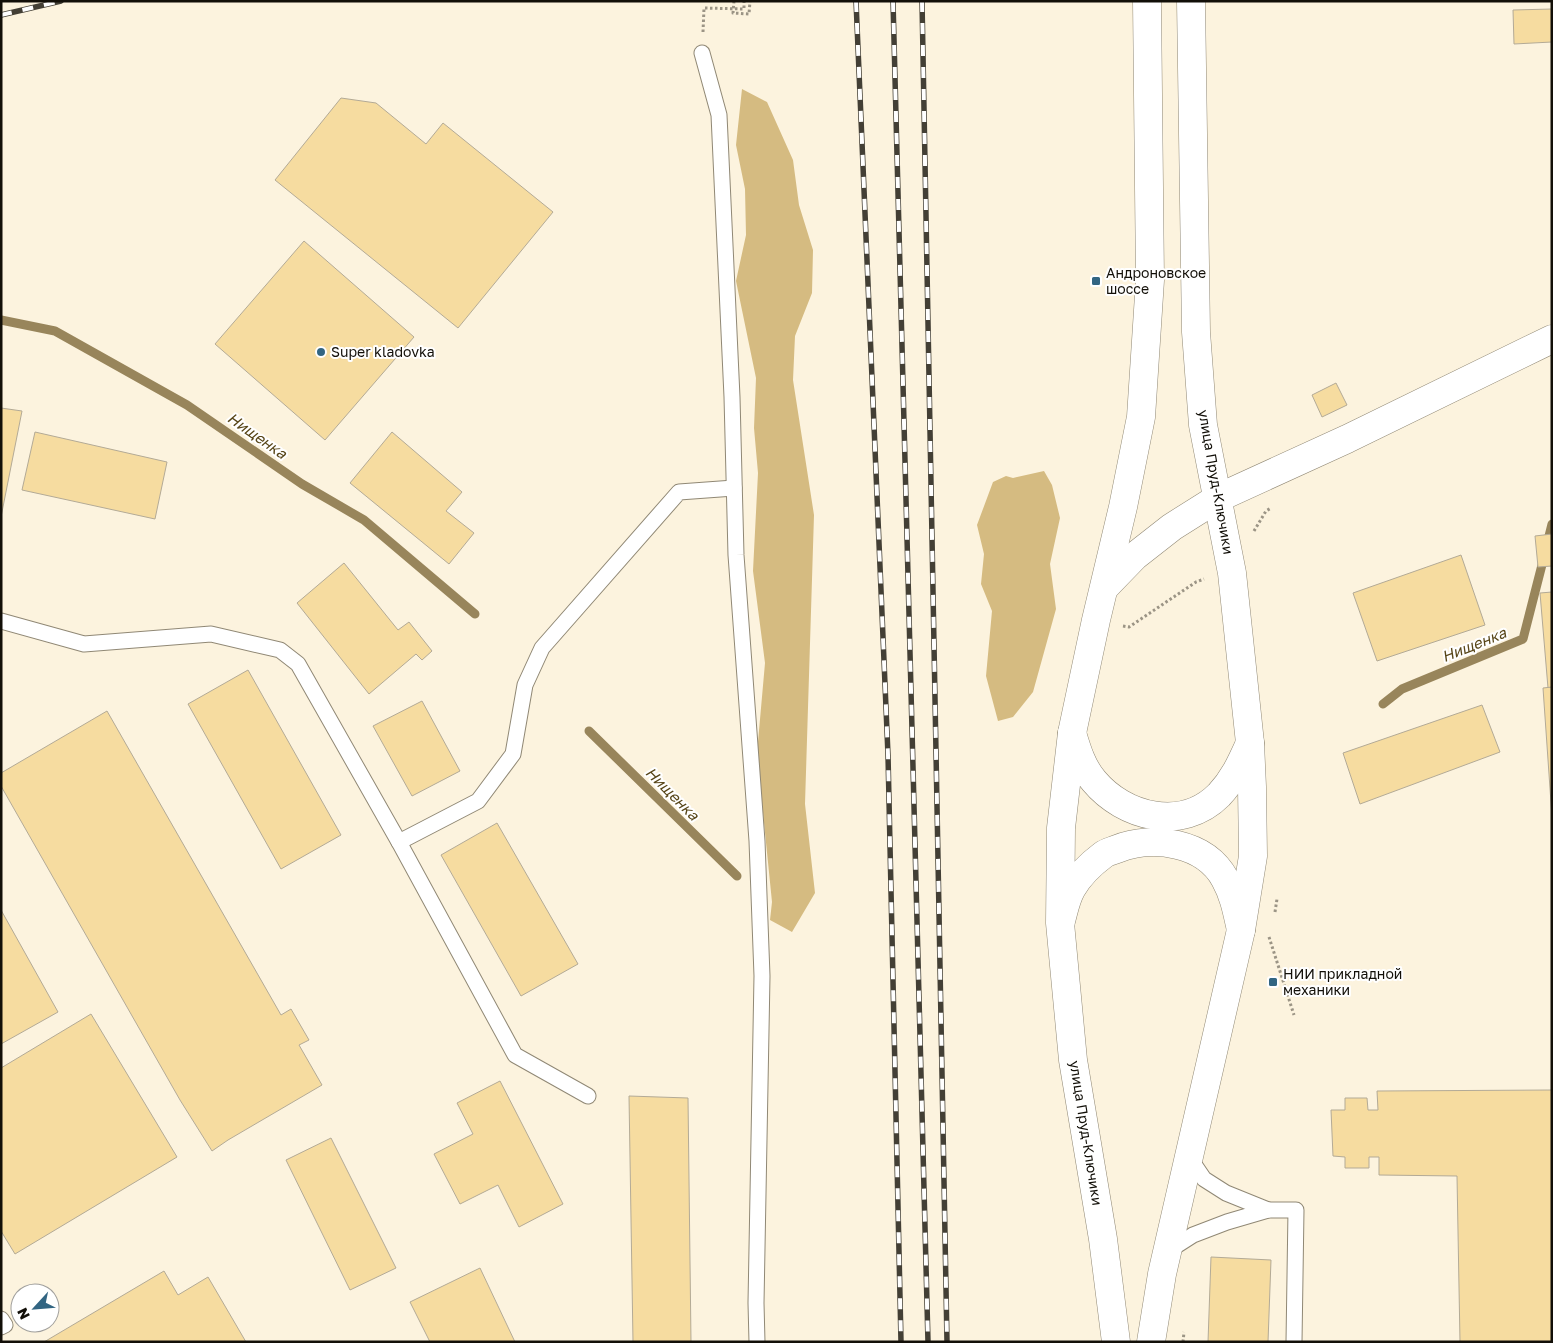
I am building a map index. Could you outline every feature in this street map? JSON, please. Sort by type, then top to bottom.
[{"type":"street","name":"улица Пруд-Ключики","points":[[1116,1342],[1103,1239],[1073,1060],[1060,923],[1061,828],[1072,733],[1123,507],[1141,417],[1150,280],[1147,1]]},
{"type":"street","name":"улица Пруд-Ключики","points":[[1151,1342],[1167,1251],[1241,930],[1253,856],[1250,743],[1232,573],[1203,426],[1196,332],[1191,1]]},
{"type":"street","points":[[1104,588],[1135,556],[1172,527],[1218,498],[1356,435],[1552,340]]},
{"type":"street","name":"улица Пруд-Ключики","points":[[1072,733],[1080,760],[1093,780],[1109,796],[1128,808],[1150,816],[1177,816],[1200,809],[1218,796],[1235,776],[1250,743]]},
{"type":"street","name":"улица Пруд-Ключики","points":[[1060,923],[1071,889],[1085,871],[1104,854],[1130,844],[1160,842],[1186,847],[1210,860],[1224,877],[1235,900],[1241,930]]},
{"type":"lane","points":[[702,53],[719,115],[732,397],[736,565],[757,841],[762,976],[756,1303],[758,1342]]},
{"type":"lane","points":[[399,842],[478,801],[513,754],[525,685],[542,648],[679,492],[734,488]]},
{"type":"lane","points":[[1,621],[84,644],[211,634],[280,650],[298,664],[399,842],[515,1055],[588,1096]]},
{"type":"lane","points":[[1188,1156],[1204,1179],[1218,1189],[1268,1210]]},
{"type":"lane","points":[[1167,1251],[1193,1235],[1227,1222],[1268,1210],[1296,1210],[1294,1342]]},
{"type":"lane","points":[[1,1319],[4,1325],[1,1327]]},
{"type":"path","points":[[734,1],[733,13],[749,14],[750,1]]},
{"type":"path","points":[[702,53],[704,8],[744,9],[744,1]]},
{"type":"path","points":[[1253,536],[1254,529],[1266,511],[1273,506]]},
{"type":"path","points":[[1096,620],[1129,627],[1196,582],[1232,573]]},
{"type":"path","points":[[1269,936],[1294,1015]]},
{"type":"shaded area","points":[[742,89],[767,102],[793,160],[799,205],[813,250],[812,293],[795,336],[793,380],[814,515],[805,804],[815,893],[792,932],[770,920],[772,902],[757,753],[765,663],[753,571],[758,473],[754,428],[756,378],[736,281],[746,235],[745,189],[736,145]]},
{"type":"shaded area","points":[[1044,471],[1052,485],[1060,518],[1050,564],[1056,609],[1033,692],[1013,717],[998,721],[986,676],[992,611],[981,584],[984,554],[977,525],[993,482],[1006,476],[1013,478]]},
{"type":"building","points":[[1552,9],[1552,42],[1514,44],[1513,10]]},
{"type":"building","points":[[341,98],[376,103],[426,144],[443,123],[553,212],[458,328],[275,180]]},
{"type":"building","points":[[304,241],[414,337],[325,440],[215,344]]},
{"type":"building","points":[[1336,383],[1347,405],[1322,417],[1312,395]]},
{"type":"building","points":[[1,408],[22,411],[1,517]]},
{"type":"building","points":[[35,432],[167,462],[155,519],[22,490]]},
{"type":"building","points":[[392,432],[462,492],[446,511],[474,533],[449,564],[350,483]]},
{"type":"building","points":[[1552,534],[1552,566],[1538,567],[1535,536]]},
{"type":"building","points":[[1461,555],[1485,625],[1377,661],[1353,593]]},
{"type":"building","points":[[344,563],[398,630],[409,622],[432,651],[422,660],[416,654],[369,694],[297,603]]},
{"type":"building","points":[[1552,592],[1552,687],[1548,688],[1540,593]]},
{"type":"building","points":[[248,670],[341,835],[281,869],[188,704]]},
{"type":"building","points":[[1552,687],[1552,817],[1543,688]]},
{"type":"building","points":[[422,701],[460,771],[412,796],[373,726]]},
{"type":"building","points":[[1482,705],[1500,752],[1360,804],[1343,753]]},
{"type":"building","points":[[107,711],[281,1015],[291,1009],[309,1040],[299,1045],[322,1085],[212,1151],[180,1100],[1,786],[1,773]]},
{"type":"building","points":[[497,823],[578,964],[521,996],[441,855]]},
{"type":"building","points":[[1,910],[58,1012],[1,1044]]},
{"type":"building","points":[[91,1014],[177,1157],[15,1254],[1,1231],[1,1068]]},
{"type":"building","points":[[500,1081],[563,1204],[519,1227],[498,1185],[460,1204],[434,1154],[473,1134],[457,1103]]},
{"type":"building","points":[[1552,1090],[1552,1342],[1460,1342],[1457,1176],[1379,1175],[1379,1157],[1369,1157],[1369,1168],[1345,1168],[1345,1157],[1333,1156],[1331,1110],[1345,1110],[1345,1098],[1367,1098],[1368,1110],[1378,1110],[1377,1091]]},
{"type":"building","points":[[629,1096],[688,1098],[691,1342],[633,1342]]},
{"type":"building","points":[[331,1138],[396,1268],[350,1290],[286,1160]]},
{"type":"building","points":[[1211,1257],[1271,1260],[1268,1342],[1208,1342]]},
{"type":"building","points":[[480,1268],[515,1342],[430,1342],[410,1302]]},
{"type":"building","points":[[164,1271],[178,1295],[208,1277],[246,1342],[44,1342]]},
{"type":"waterway","name":"Нищенка","points":[[1,320],[55,331],[187,405],[302,484],[364,520],[475,614]]},
{"type":"waterway","name":"Нищенка","points":[[1547,544],[1552,524]]},
{"type":"waterway","name":"Нищенка","points":[[1383,704],[1402,689],[1523,639],[1544,557]]},
{"type":"waterway","name":"Нищенка","points":[[589,731],[737,876]]},
{"type":"railway","points":[[1,15],[61,1]]},
{"type":"railway","points":[[856,1],[888,755],[901,1342]]},
{"type":"railway","points":[[893,1],[928,1342]]},
{"type":"railway","points":[[922,1],[947,1342]]},
{"type":"place","name":"Андроновское шоссе","points":[[1096,281]]},
{"type":"place","name":"Super kladovka","points":[[321,352]]},
{"type":"place","name":"НИИ прикладной механики","points":[[1273,982]]}]
